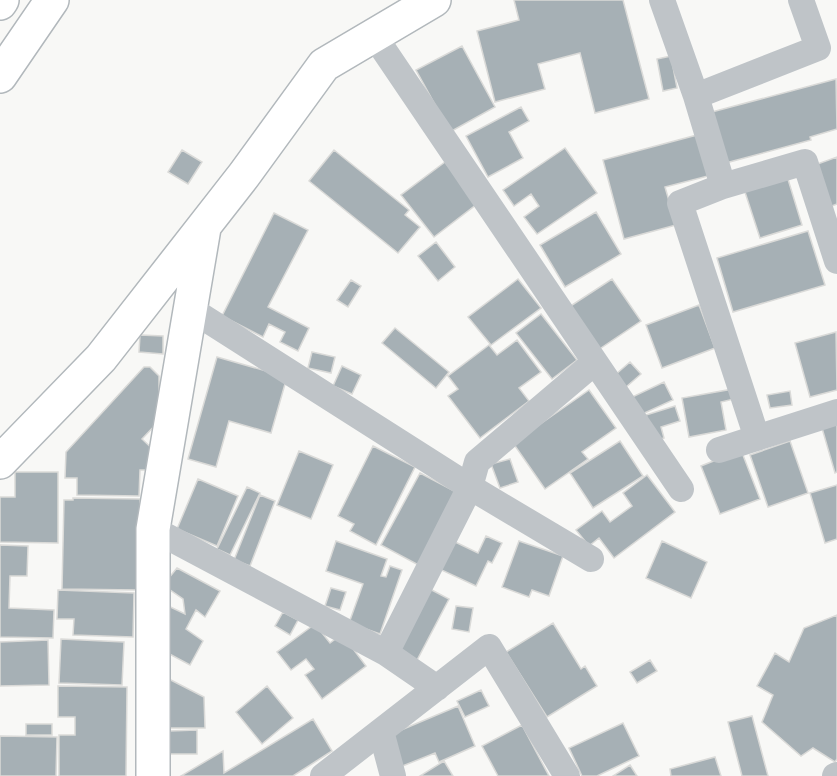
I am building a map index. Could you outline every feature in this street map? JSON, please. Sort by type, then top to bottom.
[{"type":"street","points":[[0,76],[52,0]]},
{"type":"street","points":[[0,462],[101,358],[204,226],[324,65],[434,0]]},
{"type":"street","points":[[662,0],[696,96],[723,186]]},
{"type":"street","points":[[696,96],[818,48],[801,0]]},
{"type":"street","points":[[373,34],[681,489]]},
{"type":"street","points":[[757,438],[680,203],[723,186],[805,162],[837,261]]},
{"type":"street","points":[[153,776],[153,529],[192,310],[204,226]]},
{"type":"street","points":[[192,310],[470,487],[591,558]]},
{"type":"street","points":[[386,653],[470,487],[477,462],[595,362]]},
{"type":"street","points":[[719,450],[837,412]]},
{"type":"street","points":[[153,529],[386,653],[436,688]]},
{"type":"street","points":[[323,776],[489,647],[567,776]]},
{"type":"street","points":[[381,731],[393,776]]},
{"type":"building","points":[[514,0],[623,0],[649,99],[595,113],[580,53],[538,64],[545,89],[495,102],[477,31],[519,20]]},
{"type":"building","points":[[462,46],[495,107],[450,132],[416,70]]},
{"type":"building","points":[[671,56],[677,88],[663,91],[657,59]]},
{"type":"building","points":[[836,79],[837,129],[810,137],[811,140],[722,164],[708,113]]},
{"type":"building","points":[[521,107],[529,121],[509,132],[523,158],[488,177],[466,136]]},
{"type":"building","points":[[697,135],[708,176],[665,187],[676,225],[624,239],[603,160]]},
{"type":"building","points":[[565,148],[597,193],[537,234],[524,217],[539,206],[531,194],[514,206],[503,190]]},
{"type":"building","points":[[182,150],[202,162],[188,184],[168,172]]},
{"type":"building","points":[[334,150],[409,210],[405,215],[420,227],[398,253],[309,181]]},
{"type":"building","points":[[837,157],[837,204],[827,208],[812,166]]},
{"type":"building","points":[[445,162],[477,204],[434,237],[401,195]]},
{"type":"building","points":[[787,176],[802,225],[760,238],[744,189]]},
{"type":"building","points":[[596,212],[621,254],[565,287],[540,245]]},
{"type":"building","points":[[274,213],[308,230],[268,307],[309,328],[298,351],[280,342],[285,332],[269,324],[263,337],[222,316]]},
{"type":"building","points":[[808,231],[825,285],[733,312],[717,258]]},
{"type":"building","points":[[436,242],[455,267],[438,281],[418,256]]},
{"type":"building","points":[[518,279],[541,308],[491,345],[468,317]]},
{"type":"building","points":[[612,279],[641,321],[598,350],[569,307]]},
{"type":"building","points":[[351,280],[361,286],[348,307],[337,300]]},
{"type":"building","points":[[699,305],[715,348],[662,368],[646,325]]},
{"type":"building","points":[[541,314],[577,360],[552,379],[516,333]]},
{"type":"building","points":[[395,328],[449,372],[436,388],[382,343]]},
{"type":"building","points":[[836,332],[837,390],[810,397],[795,343]]},
{"type":"building","points":[[140,335],[163,336],[163,354],[139,352]]},
{"type":"building","points":[[517,340],[541,372],[519,388],[529,401],[480,438],[448,396],[458,389],[448,376],[489,345],[497,355]]},
{"type":"building","points":[[312,352],[335,357],[331,373],[308,368]]},
{"type":"building","points":[[217,357],[287,377],[271,433],[229,421],[216,467],[188,459]]},
{"type":"building","points":[[630,362],[641,374],[626,387],[615,375]]},
{"type":"building","points":[[342,366],[361,375],[352,394],[333,386]]},
{"type":"building","points":[[144,367],[150,367],[159,376],[159,421],[142,439],[158,454],[158,470],[140,470],[139,496],[77,495],[77,478],[65,478],[66,452]]},
{"type":"building","points":[[664,382],[673,400],[638,416],[630,398]]},
{"type":"building","points":[[733,389],[734,399],[721,402],[726,430],[689,437],[682,398]]},
{"type":"building","points":[[589,390],[616,428],[582,452],[588,459],[545,489],[513,443]]},
{"type":"building","points":[[790,391],[792,405],[770,408],[767,395]]},
{"type":"building","points":[[675,406],[680,421],[661,427],[664,438],[654,441],[646,415]]},
{"type":"building","points":[[837,424],[837,472],[835,473],[822,428]]},
{"type":"building","points":[[620,441],[643,476],[593,508],[570,473]]},
{"type":"building","points":[[790,441],[808,493],[768,507],[750,455]]},
{"type":"building","points":[[373,446],[415,467],[376,545],[350,531],[354,524],[338,516]]},
{"type":"building","points":[[741,450],[760,499],[720,514],[701,466]]},
{"type":"building","points":[[299,451],[333,465],[311,519],[277,505]]},
{"type":"building","points":[[510,459],[518,482],[500,488],[491,464]]},
{"type":"building","points":[[15,472],[58,472],[58,543],[0,542],[0,497],[15,497]]},
{"type":"building","points":[[420,473],[462,495],[424,568],[381,545]]},
{"type":"building","points":[[647,475],[675,512],[614,558],[599,538],[589,546],[576,530],[602,511],[610,522],[632,506],[623,493]]},
{"type":"building","points":[[198,479],[238,496],[217,546],[177,529]]},
{"type":"building","points":[[837,485],[837,539],[825,543],[810,493]]},
{"type":"building","points":[[247,487],[260,493],[230,555],[217,549]]},
{"type":"building","points":[[260,495],[275,501],[250,566],[234,560]]},
{"type":"building","points":[[73,498],[140,499],[138,590],[62,589],[64,500],[73,500]]},
{"type":"building","points":[[486,536],[502,543],[492,563],[488,561],[476,586],[435,567],[449,539],[478,553]]},
{"type":"building","points":[[336,541],[387,559],[381,576],[386,577],[390,566],[402,570],[380,634],[349,623],[363,584],[326,571]]},
{"type":"building","points":[[519,541],[563,556],[549,596],[532,590],[529,597],[502,587]]},
{"type":"building","points":[[662,541],[707,562],[691,598],[646,578]]},
{"type":"building","points":[[0,545],[28,546],[27,576],[10,576],[9,608],[54,610],[53,638],[0,637]]},
{"type":"building","points":[[177,568],[220,591],[205,617],[196,610],[186,629],[203,641],[190,665],[162,650],[160,602],[185,614],[183,599],[163,585]]},
{"type":"building","points":[[331,588],[346,592],[340,610],[325,606]]},
{"type":"building","points":[[428,588],[449,599],[416,662],[396,651]]},
{"type":"building","points":[[58,590],[134,593],[133,637],[73,635],[74,619],[57,619]]},
{"type":"building","points":[[456,606],[473,608],[469,632],[452,629]]},
{"type":"building","points":[[283,612],[298,620],[290,635],[275,626]]},
{"type":"building","points":[[837,615],[837,759],[835,762],[813,748],[801,756],[762,722],[773,695],[757,686],[775,653],[789,662],[804,628]]},
{"type":"building","points":[[553,623],[581,669],[585,666],[597,686],[547,717],[506,652]]},
{"type":"building","points":[[315,624],[330,643],[342,634],[366,666],[322,699],[305,675],[314,669],[306,659],[291,670],[277,652]]},
{"type":"building","points":[[61,639],[124,642],[122,685],[59,683]]},
{"type":"building","points":[[48,640],[49,685],[0,686],[0,642]]},
{"type":"building","points":[[650,660],[657,671],[637,683],[630,672]]},
{"type":"building","points":[[163,676],[204,697],[205,728],[163,728]]},
{"type":"building","points":[[58,686],[127,687],[126,776],[59,776],[59,735],[75,735],[75,717],[58,717]]},
{"type":"building","points":[[267,686],[293,718],[262,744],[236,712]]},
{"type":"building","points":[[481,690],[489,706],[465,717],[457,701]]},
{"type":"building","points":[[458,706],[475,746],[439,762],[435,753],[400,767],[387,736]]},
{"type":"building","points":[[752,716],[768,776],[742,776],[728,722]]},
{"type":"building","points":[[313,719],[332,751],[293,776],[181,776],[223,751],[224,773]]},
{"type":"building","points":[[623,723],[639,756],[597,776],[582,776],[569,748]]},
{"type":"building","points":[[26,724],[52,724],[52,735],[26,735]]},
{"type":"building","points":[[522,725],[549,776],[498,776],[482,746]]},
{"type":"building","points":[[197,730],[197,754],[169,754],[169,731]]},
{"type":"building","points":[[0,736],[57,737],[56,776],[0,776]]},
{"type":"building","points":[[715,757],[721,776],[671,776],[670,769]]},
{"type":"building","points":[[444,761],[453,776],[420,776]]},
{"type":"building","points":[[630,765],[637,776],[613,776]]}]
